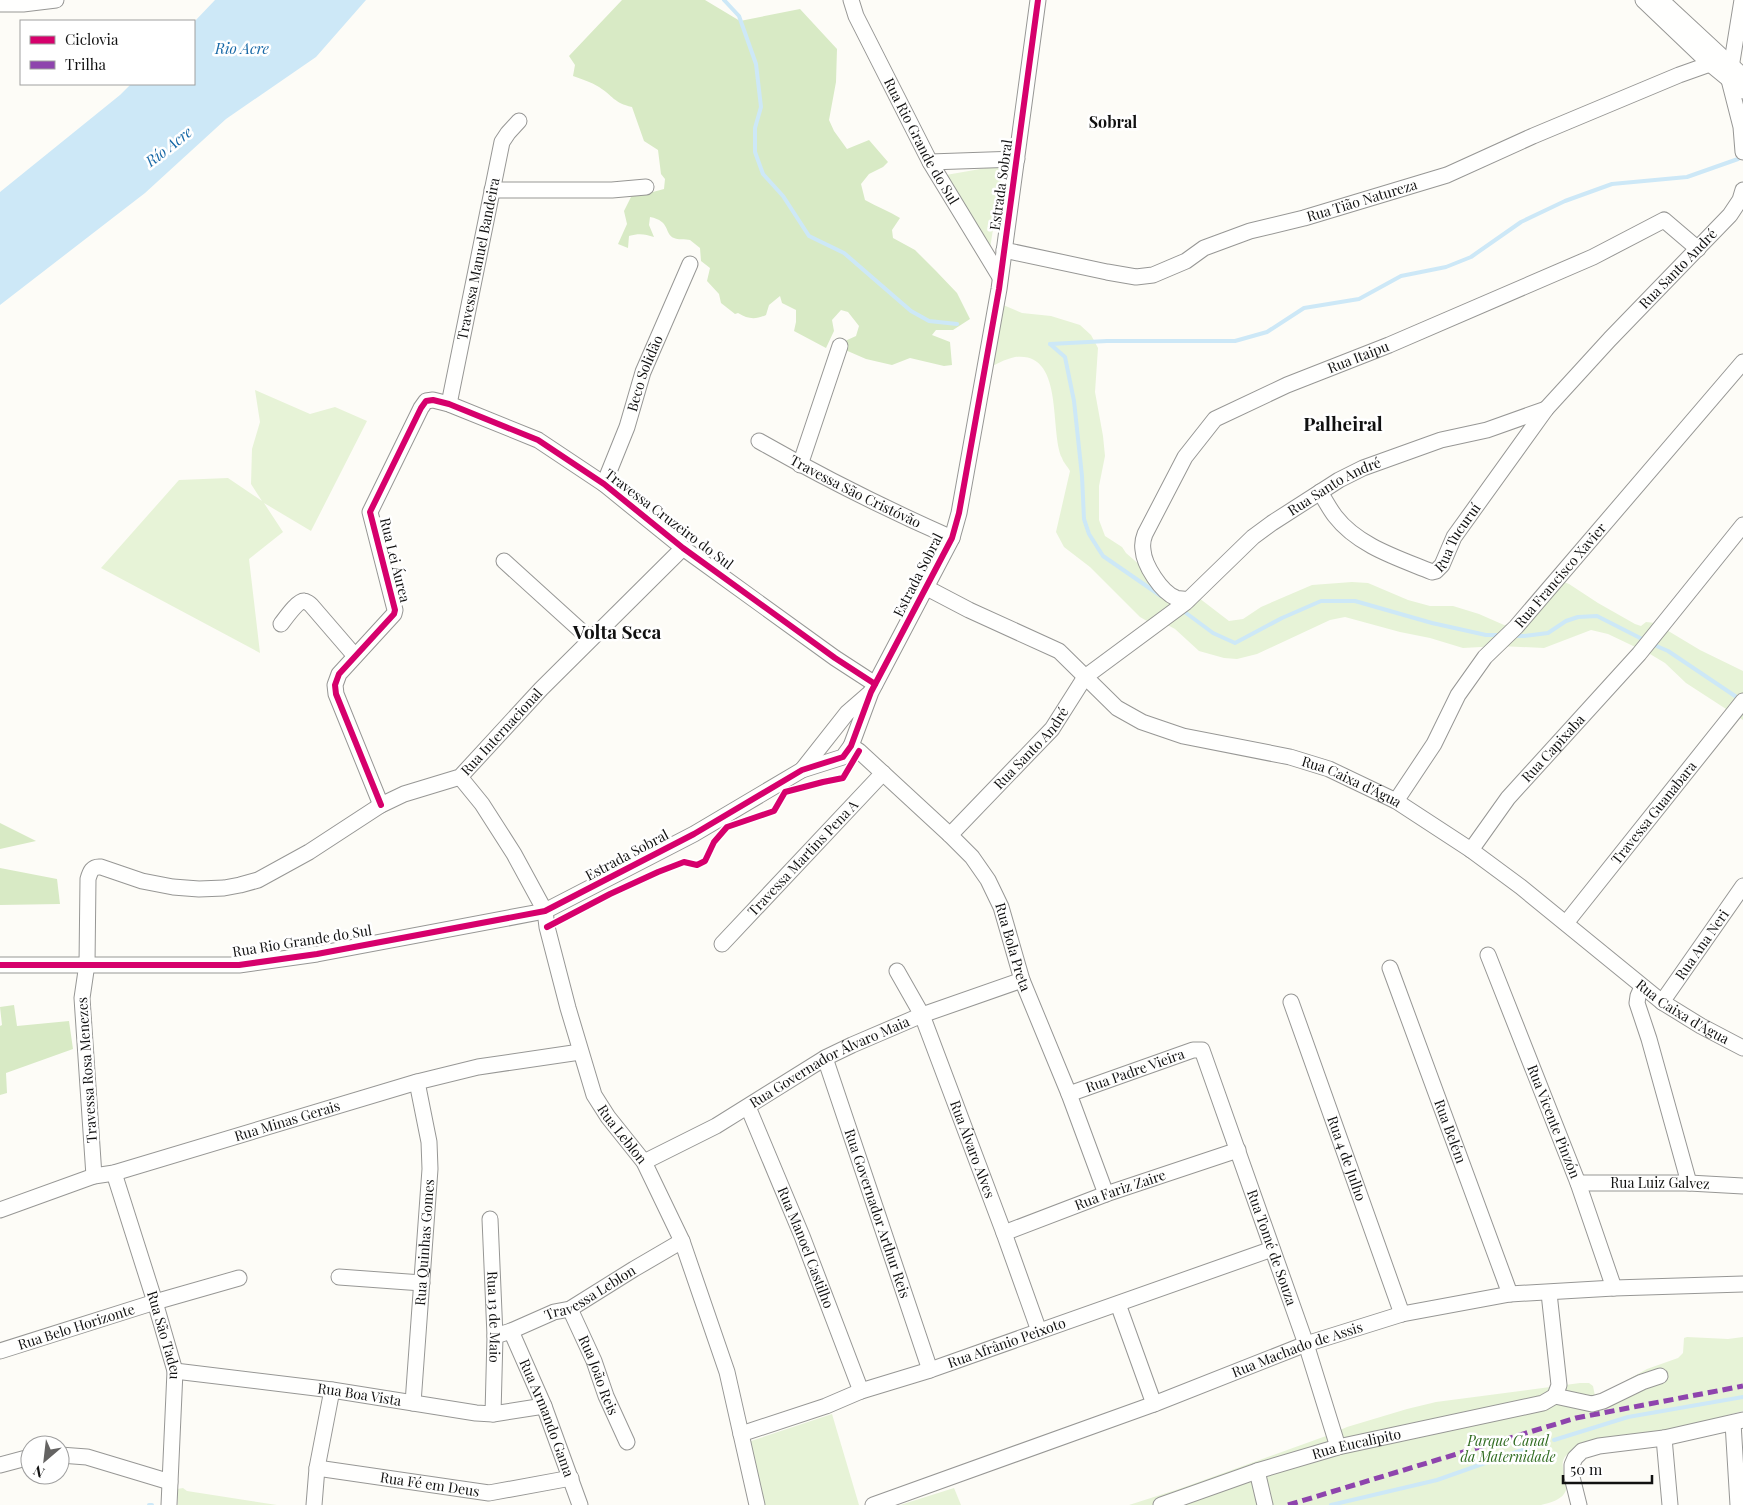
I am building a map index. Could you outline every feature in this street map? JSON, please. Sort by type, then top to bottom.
[{"type":"street","points":[[0,4],[23,4],[56,0]]},
{"type":"street","name":"Rua Rio Grande do Sul","points":[[851,0],[856,16],[930,162],[999,283]]},
{"type":"street","name":"Estrada Sobral","points":[[545,911],[676,844],[802,770],[843,757],[851,746],[873,688],[952,538],[959,514],[999,283],[1038,0]]},
{"type":"street","points":[[1643,0],[1710,64],[1735,74]]},
{"type":"street","points":[[1661,0],[1735,74],[1743,91]]},
{"type":"street","points":[[1742,0],[1735,74],[1742,124],[1743,152]]},
{"type":"street","name":"Rua Tião Natureza","points":[[1004,250],[1136,277],[1153,275],[1186,261],[1204,248],[1234,237],[1447,176],[1533,136],[1710,64]]},
{"type":"street","name":"Travessa Manuel Bandeira","points":[[449,404],[502,142],[519,121]]},
{"type":"street","points":[[930,162],[1017,159]]},
{"type":"street","points":[[492,190],[612,190],[646,187]]},
{"type":"street","name":"Rua Santo André","points":[[950,835],[1052,729],[1085,677],[1182,605],[1252,537],[1272,522],[1362,468],[1441,440],[1487,430],[1546,409],[1610,339],[1730,215],[1740,200],[1743,190]]},
{"type":"street","name":"Rua Itaipu","points":[[1182,605],[1177,598],[1162,588],[1150,570],[1143,551],[1143,542],[1145,534],[1185,457],[1215,419],[1287,385],[1389,345],[1584,260],[1664,220],[1698,249]]},
{"type":"street","name":"Beco Solidão","points":[[604,484],[627,427],[643,372],[690,264]]},
{"type":"street","points":[[800,465],[840,346]]},
{"type":"street","name":"Rua Francisco Xavier","points":[[1396,801],[1434,744],[1458,695],[1485,656],[1514,629],[1743,362]]},
{"type":"street","name":"Travessa Cruzeiro do Sul","points":[[433,400],[449,404],[538,440],[604,484],[683,548],[835,658],[873,688]]},
{"type":"street","name":"Rua Lei Áurea","points":[[381,805],[336,694],[336,679],[389,621],[395,610],[370,512],[421,408],[426,402],[433,400]]},
{"type":"street","name":"Rua Tucuruí","points":[[1320,492],[1335,517],[1357,537],[1378,549],[1432,572],[1436,571],[1444,561],[1454,537],[1546,409]]},
{"type":"street","name":"Travessa São Cristóvão","points":[[759,441],[800,465],[892,512],[952,538]]},
{"type":"street","name":"Rua Capixaba","points":[[1471,850],[1508,798],[1642,650],[1743,525]]},
{"type":"street","name":"Rua Internacional","points":[[88,879],[94,868],[101,867],[142,881],[173,887],[199,889],[240,886],[258,880],[302,856],[381,805],[404,794],[460,776],[540,689],[683,548]]},
{"type":"street","points":[[504,561],[590,639]]},
{"type":"street","name":"Rua Caixa d'Água","points":[[927,588],[969,610],[1059,651],[1116,708],[1142,722],[1183,736],[1290,757],[1330,769],[1396,801],[1471,850],[1566,923],[1642,988],[1701,1026],[1743,1048]]},
{"type":"street","points":[[281,624],[297,605],[305,601],[311,605],[355,656]]},
{"type":"street","name":"Estrada Sobral","points":[[802,770],[847,713],[873,688]]},
{"type":"street","name":"Travessa Guanabara","points":[[1566,923],[1739,707]]},
{"type":"street","points":[[847,713],[860,725]]},
{"type":"street","points":[[822,746],[836,760]]},
{"type":"street","name":"Rua Bola Preta","points":[[851,746],[950,835],[972,857],[988,880],[1001,907],[1022,980],[1069,1094],[1106,1194]]},
{"type":"street","name":"Travessa Martins Pena A","points":[[722,944],[883,773]]},
{"type":"street","name":"Rua Leblon","points":[[460,776],[482,804],[514,854],[545,911],[547,927],[580,1052],[594,1095],[608,1117],[644,1162],[682,1241],[727,1372],[757,1505]]},
{"type":"street","name":"Travessa Rosa Menezes","points":[[88,879],[87,964],[82,998],[94,1176]]},
{"type":"street","name":"Rua Ana Neri","points":[[1662,1002],[1743,886]]},
{"type":"street","name":"Rua Rio Grande do Sul","points":[[0,965],[220,965],[265,962],[545,911]]},
{"type":"street","name":"Rua Vicente Pinzón","points":[[1488,955],[1578,1183],[1614,1288]]},
{"type":"street","name":"Rua Belém","points":[[1390,968],[1510,1294]]},
{"type":"street","name":"Rua Álvaro Alves","points":[[897,971],[922,1015],[1004,1232],[1039,1331]]},
{"type":"street","name":"Rua Governador Álvaro Maia","points":[[644,1162],[716,1126],[825,1058],[922,1015],[1022,980]]},
{"type":"street","points":[[1642,988],[1637,1003],[1649,1039],[1689,1183]]},
{"type":"street","name":"Rua 4 de Julho","points":[[1292,1002],[1402,1314]]},
{"type":"street","name":"Rua Padre Vieira","points":[[1069,1094],[1193,1050],[1202,1050]]},
{"type":"street","name":"Rua Tomé de Souza","points":[[1202,1050],[1306,1344],[1338,1446]]},
{"type":"street","name":"Rua Minas Gerais","points":[[0,1210],[94,1176],[114,1172],[417,1082],[478,1067],[580,1052]]},
{"type":"street","name":"Rua Governador Arthur Reis","points":[[825,1058],[930,1370]]},
{"type":"street","name":"Rua Quinhas Gomes","points":[[413,1403],[430,1169],[429,1142],[417,1082]]},
{"type":"street","name":"Rua Manoel Castilho","points":[[748,1107],[802,1236],[861,1392]]},
{"type":"street","name":"Rua Fariz Zaire","points":[[1004,1232],[1106,1194],[1238,1150]]},
{"type":"street","name":"Rua São Tadeu","points":[[114,1172],[156,1302],[175,1371],[169,1493]]},
{"type":"street","name":"Rua Luiz Galvez","points":[[1578,1183],[1689,1183],[1743,1186]]},
{"type":"street","name":"Rua 13 de Maio","points":[[490,1219],[494,1336],[493,1414]]},
{"type":"street","name":"Travessa Leblon","points":[[494,1336],[511,1331],[554,1312],[570,1309],[682,1241]]},
{"type":"street","name":"Rua Afrânio Peixoto","points":[[741,1434],[930,1370],[1272,1249]]},
{"type":"street","points":[[339,1277],[422,1283]]},
{"type":"street","name":"Rua Belo Horizonte","points":[[0,1351],[239,1278]]},
{"type":"street","name":"Rua Machado de Assis","points":[[873,1505],[1154,1404],[1306,1344],[1402,1314],[1510,1294],[1614,1288],[1743,1284]]},
{"type":"street","points":[[1549,1293],[1560,1385],[1555,1396],[1592,1404],[1660,1376]]},
{"type":"street","points":[[1118,1304],[1154,1404]]},
{"type":"street","name":"Rua João Reis","points":[[570,1309],[594,1361],[606,1396],[627,1442]]},
{"type":"street","name":"Rua Armando Gama","points":[[511,1331],[544,1406],[580,1505]]},
{"type":"street","name":"Rua Boa Vista","points":[[175,1371],[332,1390],[476,1414],[493,1414],[544,1406]]},
{"type":"street","points":[[314,1505],[317,1468],[332,1390]]},
{"type":"street","name":"Rua Eucalipito","points":[[1161,1505],[1257,1471],[1338,1446],[1543,1403],[1555,1396]]},
{"type":"street","points":[[1579,1505],[1572,1477],[1572,1465],[1575,1458],[1582,1451],[1591,1447],[1664,1438],[1738,1422],[1738,1505]]},
{"type":"street","points":[[1664,1438],[1670,1505]]},
{"type":"street","points":[[70,1456],[87,1457],[169,1493]]},
{"type":"street","points":[[0,1465],[20,1459]]},
{"type":"street","name":"Rua Fé em Deus","points":[[317,1468],[489,1499],[571,1478]]},
{"type":"street","points":[[1257,1471],[1265,1505]]},
{"type":"green space","points":[[622,0],[705,0],[740,21],[800,9],[837,49],[836,82],[829,120],[834,131],[847,149],[869,140],[888,162],[883,167],[869,174],[861,184],[865,200],[900,218],[892,230],[893,238],[915,250],[957,293],[970,319],[953,330],[936,330],[932,335],[950,342],[952,365],[944,366],[910,358],[892,365],[866,359],[843,349],[845,341],[856,336],[859,326],[848,312],[841,310],[832,320],[834,331],[826,348],[794,331],[796,310],[782,303],[780,296],[769,305],[766,315],[762,317],[752,318],[738,313],[735,314],[721,303],[719,294],[707,281],[710,268],[701,261],[700,248],[690,240],[677,239],[671,236],[664,224],[657,219],[650,217],[649,225],[654,237],[642,234],[633,235],[629,236],[628,248],[618,244],[627,224],[624,211],[633,193],[649,193],[664,189],[665,179],[661,174],[658,150],[644,141],[632,107],[617,101],[596,85],[573,76],[575,65],[569,56]]},
{"type":"green space","points":[[1003,165],[989,255],[946,175]]},
{"type":"green space","points":[[996,302],[1022,313],[1051,316],[1080,325],[1091,335],[1098,348],[1095,392],[1105,456],[1099,486],[1099,520],[1105,536],[1122,547],[1126,553],[1157,580],[1172,590],[1199,598],[1229,621],[1243,619],[1261,607],[1312,585],[1352,582],[1368,583],[1408,600],[1430,606],[1453,606],[1479,614],[1504,625],[1530,622],[1564,582],[1635,624],[1641,626],[1646,622],[1655,623],[1700,650],[1743,671],[1743,720],[1686,683],[1665,663],[1650,654],[1608,634],[1591,630],[1544,648],[1499,646],[1463,648],[1345,617],[1330,620],[1257,654],[1237,659],[1224,658],[1199,651],[1175,629],[1162,622],[1147,621],[1140,617],[1090,567],[1064,547],[1056,532],[1070,471],[1063,460],[1058,445],[1052,395],[1048,379],[1042,366],[1031,358],[1015,357],[986,369]]},
{"type":"green space","points":[[255,390],[310,414],[335,407],[367,421],[311,531],[264,503],[283,532],[249,559],[260,653],[101,568],[179,480],[228,478],[262,501],[251,484],[252,449],[260,422]]},
{"type":"green space","points":[[0,823],[36,841],[0,849]]},
{"type":"green space","points":[[0,868],[57,879],[60,904],[0,905]]},
{"type":"green space","points":[[14,1005],[17,1026],[69,1021],[73,1049],[6,1073],[7,1093],[0,1095],[0,1026],[2,1025],[0,1007]]},
{"type":"green space","name":"Parque Canal da Maternidade","points":[[1743,1337],[1743,1411],[1672,1429],[1606,1440],[1571,1452],[1564,1458],[1566,1487],[1564,1494],[1556,1500],[1541,1505],[1129,1505],[1182,1488],[1347,1427],[1436,1402],[1580,1383],[1589,1383],[1593,1386],[1595,1396],[1613,1391],[1627,1380],[1647,1369],[1678,1358],[1683,1353],[1684,1338],[1728,1339]]},
{"type":"green space","points":[[832,1414],[859,1505],[764,1505],[748,1442]]},
{"type":"green space","points":[[183,1488],[187,1491],[277,1505],[178,1505],[177,1489]]},
{"type":"green space","points":[[954,1488],[961,1505],[900,1505]]},
{"type":"water","name":"Rio Acre","points":[[215,0],[366,0],[316,57],[226,119],[145,193],[0,305],[0,192],[130,85],[195,85],[195,21]]},
{"type":"waterway","points":[[724,0],[739,16],[756,64],[761,107],[755,128],[755,152],[763,174],[783,196],[809,236],[844,253],[911,311],[929,321],[957,324]]},
{"type":"waterway","points":[[1050,344],[1107,341],[1235,341],[1267,332],[1304,308],[1359,299],[1401,276],[1446,267],[1471,257],[1521,222],[1565,201],[1612,184],[1687,177],[1738,159]]},
{"type":"waterway","points":[[1050,344],[1065,357],[1074,401],[1082,476],[1084,519],[1089,534],[1103,556],[1161,596]]},
{"type":"waterway","points":[[1182,610],[1213,633],[1235,643],[1282,618],[1321,601],[1355,601],[1432,623],[1486,635],[1501,635]]},
{"type":"waterway","points":[[1513,636],[1548,633],[1566,621],[1578,617],[1597,616],[1646,641]]},
{"type":"waterway","points":[[1652,644],[1668,651],[1741,700]]},
{"type":"waterway","points":[[1554,1440],[1628,1417],[1743,1397]]},
{"type":"waterway","points":[[1331,1505],[1437,1480],[1539,1444]]},
{"type":"marked path","points":[[1288,1505],[1576,1418],[1743,1386]]},
{"type":"cycle path","points":[[0,965],[239,965],[317,954],[545,911],[694,834],[802,770],[843,757],[851,746],[871,692],[952,538],[959,513],[999,289],[1038,0]]},
{"type":"cycle path","points":[[381,805],[336,694],[335,685],[339,674],[394,614],[395,610],[370,512],[426,401],[433,400],[449,404],[538,440],[604,484],[683,548],[835,658],[875,684]]},
{"type":"cycle path","points":[[547,927],[610,894],[658,872],[684,862],[697,865],[705,861],[714,842],[727,827],[774,811],[785,792],[843,778],[859,751]]},
{"type":"district","name":"Sobral","points":[[1113,122]]},
{"type":"district","name":"Palheiral","points":[[1343,424]]},
{"type":"district","name":"Volta Seca","points":[[617,632]]},
{"type":"water label","name":"Río Acre","points":[[169,147]]}]
